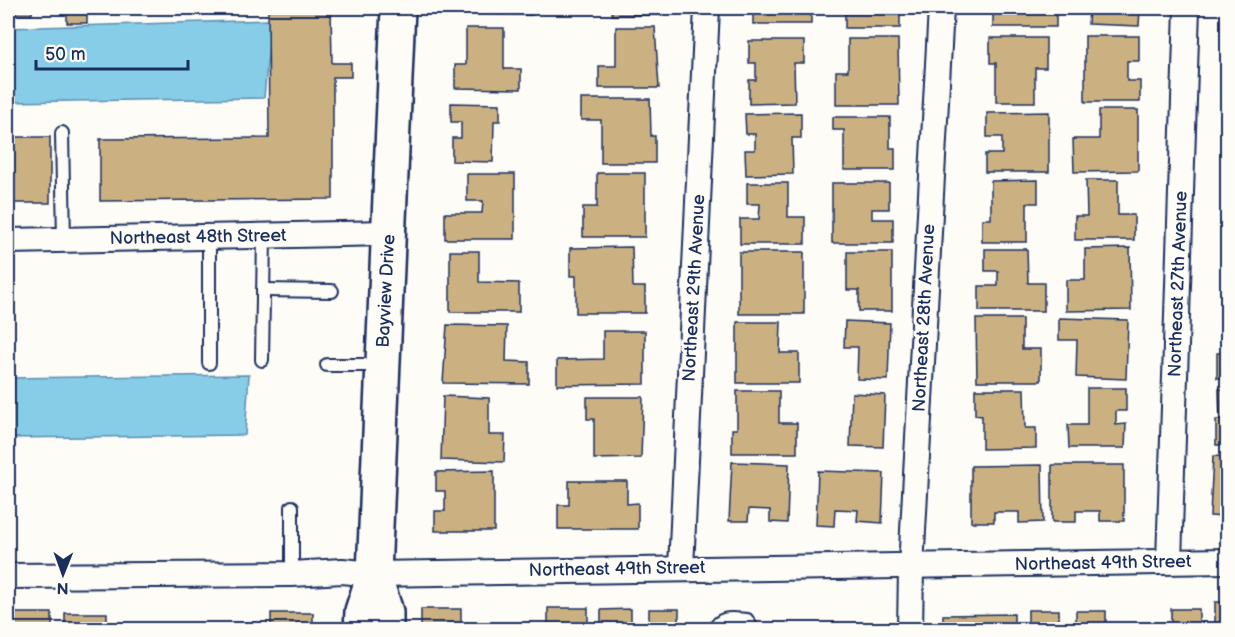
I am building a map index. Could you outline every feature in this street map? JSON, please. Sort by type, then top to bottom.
[{"type":"street","name":"Bayview Drive","points":[[361,630],[362,611],[374,574],[398,8]]},
{"type":"street","name":"Northeast 29th Avenue","points":[[681,568],[706,8]]},
{"type":"street","name":"Northeast 28th Avenue","points":[[910,630],[911,567],[941,8]]},
{"type":"street","name":"Northeast 27th Avenue","points":[[1169,561],[1187,8]]},
{"type":"street","name":"Northeast 48th Street","points":[[8,241],[388,233]]},
{"type":"street","name":"Northeast 49th Street","points":[[8,576],[292,574],[342,571],[374,574],[1227,561]]},
{"type":"street","name":"Bayview Drive","points":[[374,574],[386,612],[386,630]]},
{"type":"lane","points":[[62,133],[64,240]]},
{"type":"lane","points":[[262,360],[264,236]]},
{"type":"lane","points":[[209,237],[209,363]]},
{"type":"lane","points":[[263,290],[332,291]]},
{"type":"lane","points":[[327,365],[382,365]]},
{"type":"lane","points":[[292,507],[292,574]]},
{"type":"lane","points":[[714,630],[723,619],[747,620],[753,630]]},
{"type":"water","points":[[271,20],[264,98],[8,102],[8,28]]},
{"type":"water","points":[[249,375],[245,435],[8,438],[8,378]]},
{"type":"building","points":[[8,8],[32,8],[32,14],[8,14]]},
{"type":"building","points":[[67,8],[87,8],[87,23],[67,23]]},
{"type":"building","points":[[268,8],[331,8],[332,63],[351,63],[351,77],[333,77],[333,199],[100,201],[100,139],[269,138]]},
{"type":"building","points":[[455,8],[532,8],[532,15],[455,14]]},
{"type":"building","points":[[612,8],[661,8],[661,15],[612,15]]},
{"type":"building","points":[[753,8],[811,8],[811,24],[753,24]]},
{"type":"building","points":[[845,8],[900,8],[900,28],[845,28]]},
{"type":"building","points":[[993,8],[1056,8],[1056,27],[993,27]]},
{"type":"building","points":[[1089,8],[1140,8],[1139,26],[1088,24]]},
{"type":"building","points":[[616,27],[655,27],[659,88],[599,88],[599,66],[616,66]]},
{"type":"building","points":[[466,28],[504,28],[504,69],[521,69],[521,89],[455,88],[455,65],[466,65]]},
{"type":"building","points":[[1085,36],[1139,36],[1139,61],[1127,61],[1127,81],[1140,81],[1140,102],[1085,102]]},
{"type":"building","points":[[990,38],[1046,38],[1046,68],[1035,68],[1035,102],[996,102],[996,63],[990,63]]},
{"type":"building","points":[[848,39],[898,39],[899,105],[836,105],[836,71],[848,71]]},
{"type":"building","points":[[749,41],[804,41],[804,63],[794,63],[795,103],[749,104],[749,80],[756,80],[756,63],[749,63]]},
{"type":"building","points":[[581,99],[650,99],[651,136],[655,136],[655,163],[601,163],[601,120],[581,120]]},
{"type":"building","points":[[451,103],[500,104],[500,121],[494,121],[493,162],[452,161],[452,138],[461,138],[461,122],[451,122]]},
{"type":"building","points":[[1099,110],[1138,110],[1138,171],[1074,172],[1073,139],[1099,139]]},
{"type":"building","points":[[1049,112],[1049,172],[985,172],[985,154],[1002,154],[1002,137],[987,137],[987,113]]},
{"type":"building","points":[[801,113],[801,138],[792,138],[793,174],[746,175],[745,150],[755,150],[755,134],[746,134],[745,114]]},
{"type":"building","points":[[833,117],[890,117],[890,148],[895,148],[895,170],[844,170],[844,130],[833,130]]},
{"type":"building","points":[[8,137],[50,137],[50,203],[8,203]]},
{"type":"building","points":[[597,173],[645,173],[645,237],[583,237],[583,207],[597,207]]},
{"type":"building","points":[[467,174],[515,174],[515,239],[445,239],[445,213],[482,213],[483,201],[467,201]]},
{"type":"building","points":[[1038,180],[1038,203],[1027,203],[1027,242],[982,242],[982,219],[991,219],[991,181]]},
{"type":"building","points":[[1086,180],[1118,180],[1118,215],[1134,215],[1134,240],[1075,240],[1075,216],[1087,216]]},
{"type":"building","points":[[747,183],[788,183],[788,217],[805,217],[805,244],[740,244],[740,219],[759,219],[760,204],[747,204]]},
{"type":"building","points":[[832,183],[889,183],[889,209],[872,209],[872,219],[893,219],[893,243],[832,243]]},
{"type":"building","points":[[1223,214],[1228,214],[1228,239],[1223,239]]},
{"type":"building","points":[[632,247],[633,287],[645,287],[645,313],[576,313],[576,276],[570,276],[570,248]]},
{"type":"building","points":[[1130,248],[1131,310],[1066,311],[1066,280],[1085,280],[1085,249]]},
{"type":"building","points":[[985,249],[1027,249],[1028,283],[1044,283],[1044,311],[979,311],[979,286],[998,286],[998,271],[985,271]]},
{"type":"building","points":[[450,251],[479,251],[479,282],[519,283],[519,312],[450,312]]},
{"type":"building","points":[[739,252],[804,252],[804,314],[739,314]]},
{"type":"building","points":[[847,252],[892,252],[892,311],[859,311],[859,290],[847,290]]},
{"type":"building","points":[[1059,318],[1128,320],[1126,379],[1076,377],[1077,340],[1059,340]]},
{"type":"building","points":[[1221,318],[1228,318],[1228,337],[1221,337]]},
{"type":"building","points":[[976,319],[1022,319],[1022,349],[1041,349],[1041,381],[977,381]]},
{"type":"building","points":[[845,321],[890,323],[888,380],[857,379],[858,347],[844,347]]},
{"type":"building","points":[[737,322],[781,322],[780,353],[799,353],[799,383],[737,383]]},
{"type":"building","points":[[447,325],[507,326],[506,361],[529,362],[529,384],[443,383]]},
{"type":"building","points":[[603,331],[645,331],[645,384],[557,385],[557,360],[603,359]]},
{"type":"building","points":[[1217,353],[1228,353],[1228,378],[1217,378]]},
{"type":"building","points":[[1087,388],[1126,388],[1126,411],[1116,411],[1116,425],[1126,424],[1125,448],[1069,448],[1068,425],[1087,425]]},
{"type":"building","points":[[975,389],[1024,389],[1025,428],[1036,428],[1036,448],[982,449],[982,416],[975,415]]},
{"type":"building","points":[[1219,389],[1228,389],[1228,445],[1216,445],[1216,420],[1220,420]]},
{"type":"building","points":[[737,391],[779,391],[779,423],[797,423],[797,453],[732,453],[732,429],[737,429]]},
{"type":"building","points":[[852,393],[885,395],[883,447],[850,446]]},
{"type":"building","points":[[443,396],[489,398],[489,435],[505,435],[504,462],[441,460]]},
{"type":"building","points":[[587,397],[643,397],[641,458],[594,459],[594,419],[587,419]]},
{"type":"building","points":[[1213,456],[1228,457],[1228,517],[1210,516]]},
{"type":"building","points":[[732,462],[789,464],[787,523],[770,522],[770,510],[749,509],[748,521],[729,521]]},
{"type":"building","points":[[1042,465],[1043,522],[1019,523],[1019,512],[994,512],[994,522],[971,522],[971,466]]},
{"type":"building","points":[[1052,465],[1124,465],[1124,521],[1100,521],[1100,511],[1076,511],[1076,522],[1052,522]]},
{"type":"building","points":[[494,471],[494,531],[435,531],[435,511],[445,511],[445,491],[436,491],[436,472]]},
{"type":"building","points":[[818,471],[884,473],[882,523],[857,521],[858,510],[835,509],[834,526],[816,525]]},
{"type":"building","points":[[569,481],[627,481],[627,504],[638,503],[638,529],[558,529],[558,505],[569,505]]},
{"type":"building","points":[[1215,602],[1228,602],[1228,630],[1215,630]]},
{"type":"building","points":[[548,608],[588,608],[588,630],[421,630],[421,609],[461,609],[461,627],[548,627]]},
{"type":"building","points":[[631,609],[631,630],[601,630],[601,610]]},
{"type":"building","points":[[649,609],[679,609],[679,630],[649,630]]},
{"type":"building","points":[[1171,609],[1199,609],[1199,630],[1171,630]]},
{"type":"building","points":[[1028,610],[1059,610],[1059,630],[1028,630]]},
{"type":"building","points":[[1076,611],[1106,611],[1106,630],[1076,630]]},
{"type":"building","points":[[12,613],[52,613],[52,630],[12,629]]},
{"type":"building","points":[[65,613],[107,613],[107,630],[65,630]]},
{"type":"building","points":[[271,613],[313,613],[313,630],[271,630]]},
{"type":"building","points":[[1014,614],[1014,630],[943,630],[943,615]]}]
